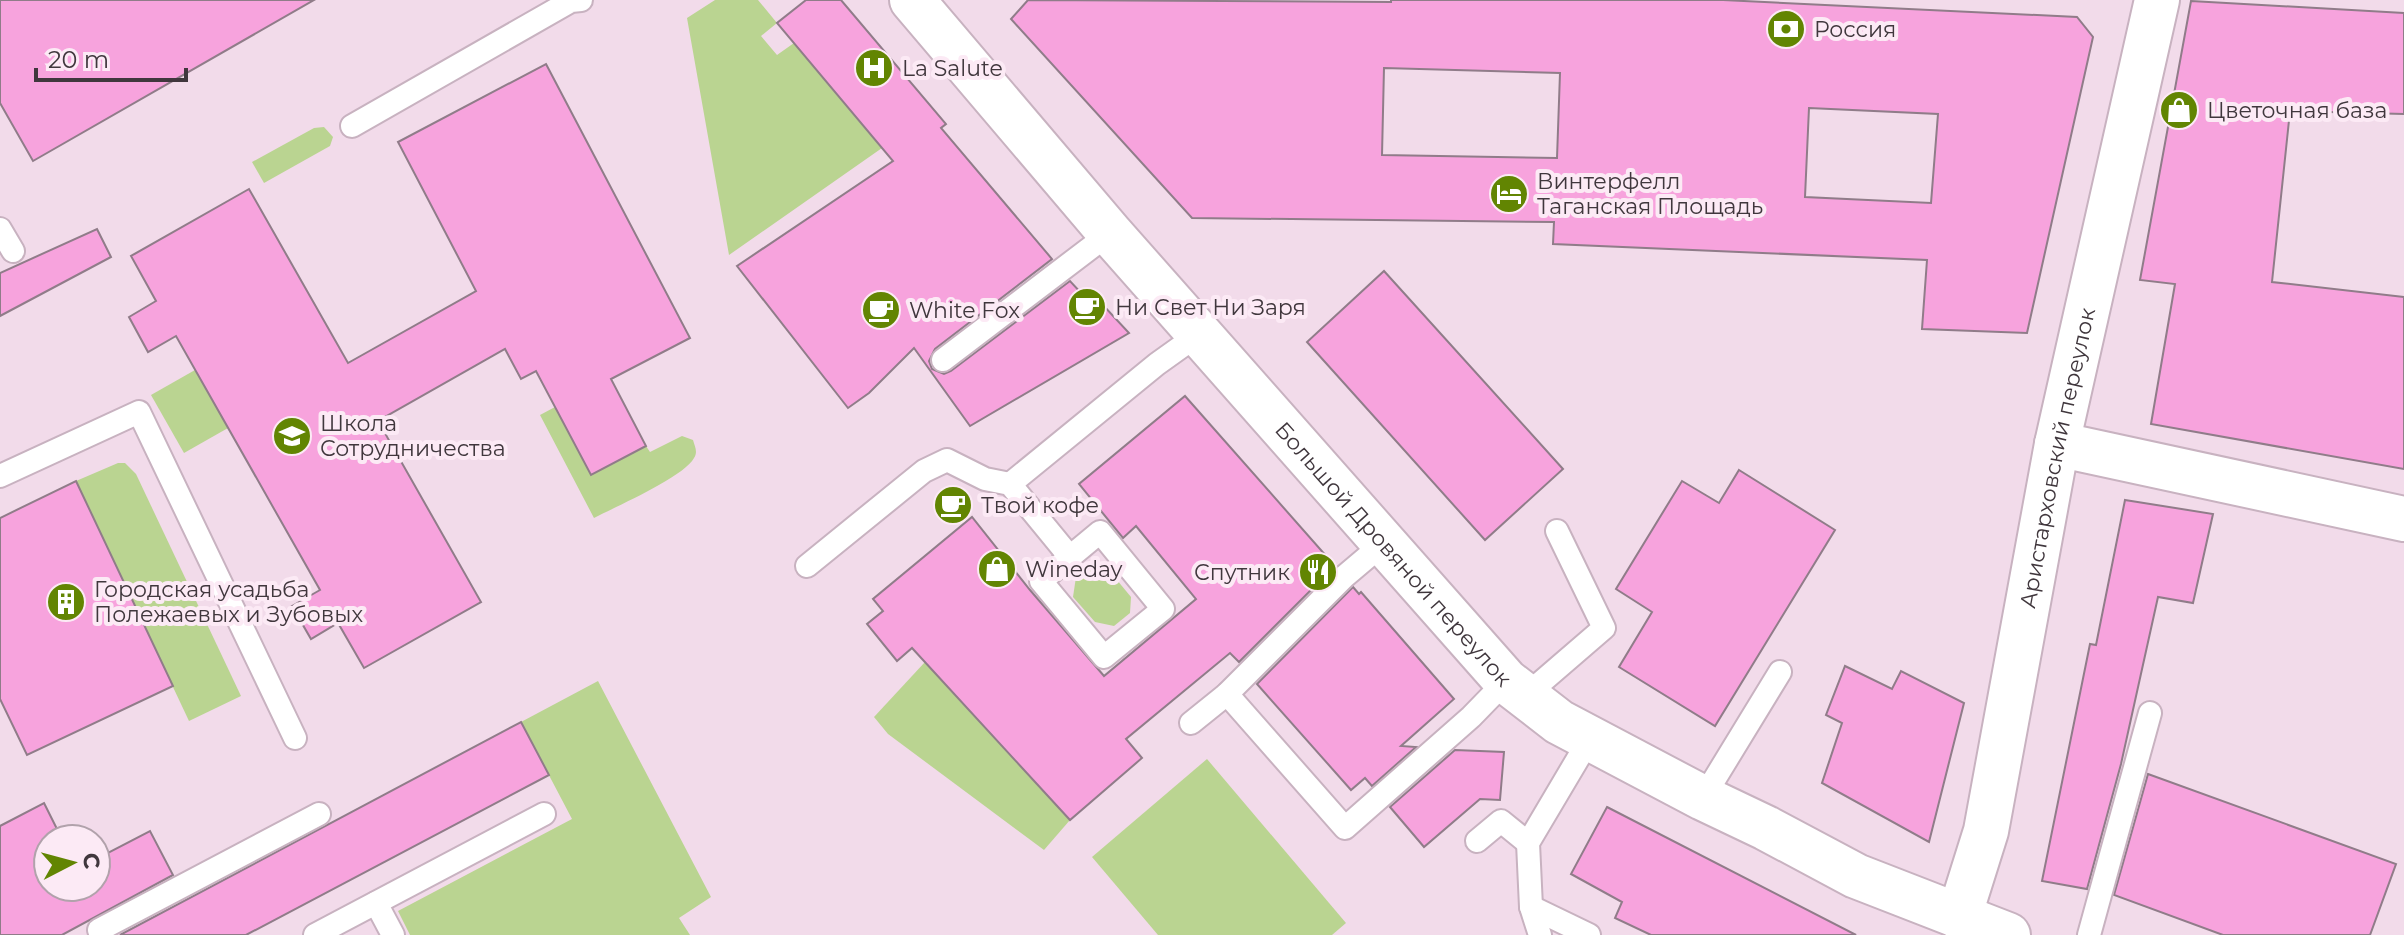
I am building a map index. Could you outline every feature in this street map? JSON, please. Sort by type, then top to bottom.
[{"type":"street","name":"Большой Дровяной переулок","points":[[912,0],[1110,233],[1515,689],[1539,709],[1589,740],[1856,876],[2008,935]]},
{"type":"street","name":"Аристарховский переулок","points":[[1959,917],[1986,831],[2057,444],[2157,0]]},
{"type":"street","points":[[2057,444],[2404,519]]},
{"type":"lane","points":[[352,126],[571,1],[581,0]]},
{"type":"lane","points":[[0,229],[13,251]]},
{"type":"lane","points":[[943,360],[1110,233]]},
{"type":"lane","points":[[1010,484],[1157,364],[1199,334]]},
{"type":"lane","points":[[0,476],[139,412],[295,738]]},
{"type":"lane","points":[[807,566],[924,471],[947,460],[985,479],[1010,484],[1070,557]]},
{"type":"lane","points":[[1227,694],[1345,828],[1471,717],[1604,628],[1557,531]]},
{"type":"lane","points":[[1100,532],[1163,609],[1104,657],[1041,581],[1070,557],[1100,532]]},
{"type":"lane","points":[[1191,723],[1227,694],[1345,576],[1384,543]]},
{"type":"lane","points":[[1703,798],[1780,672]]},
{"type":"lane","points":[[2089,935],[2150,713]]},
{"type":"lane","points":[[1540,935],[1531,907],[1528,843],[1589,740]]},
{"type":"lane","points":[[101,935],[99,930],[319,814]]},
{"type":"lane","points":[[315,935],[544,814]]},
{"type":"lane","points":[[1477,841],[1501,821],[1528,843]]},
{"type":"lane","points":[[376,903],[393,935]]},
{"type":"lane","points":[[1531,907],[1589,935]]},
{"type":"green space","points":[[715,0],[758,0],[777,23],[761,36],[777,55],[794,43],[882,148],[729,255],[687,18]]},
{"type":"green space","points":[[324,127],[333,137],[330,146],[264,183],[252,162],[314,128]]},
{"type":"green space","points":[[195,370],[228,428],[184,453],[151,395]]},
{"type":"green space","points":[[555,407],[591,475],[646,446],[650,452],[682,436],[693,440],[695,456],[688,466],[664,482],[594,518],[540,415]]},
{"type":"green space","points":[[118,463],[125,463],[136,474],[241,696],[189,721],[76,481]]},
{"type":"green space","points":[[1087,567],[1107,568],[1131,597],[1130,613],[1114,626],[1095,622],[1073,597],[1076,577]]},
{"type":"green space","points":[[925,662],[1070,820],[1044,850],[888,734],[874,717]]},
{"type":"green space","points":[[598,681],[711,897],[679,918],[690,935],[410,935],[398,911],[572,819],[521,722]]},
{"type":"green space","points":[[1207,759],[1346,923],[1332,935],[1158,935],[1092,857]]},
{"type":"building","points":[[0,0],[314,0],[33,161],[0,103]]},
{"type":"building","points":[[806,0],[841,0],[946,124],[941,128],[1052,259],[935,349],[929,361],[932,369],[944,374],[951,371],[1070,281],[1082,294],[1089,290],[1129,333],[970,426],[914,348],[869,393],[848,408],[737,266],[893,161],[777,23]]},
{"type":"building","points":[[1028,0],[1723,0],[2077,17],[2093,37],[2027,333],[1922,329],[1927,260],[1553,244],[1554,222],[1192,218],[1011,19]],"holes":[[[1384,68],[1560,73],[1557,158],[1382,155]],[[1809,108],[1938,114],[1931,203],[1805,197]]]},
{"type":"building","points":[[2191,1],[2404,13],[2404,114],[2290,111],[2272,282],[2404,297],[2404,469],[2151,424],[2175,284],[2140,280]]},
{"type":"building","points":[[546,64],[690,338],[611,379],[646,446],[591,475],[536,371],[521,379],[505,349],[378,421],[481,602],[364,668],[338,623],[311,639],[292,606],[320,590],[176,336],[148,352],[129,317],[156,301],[131,256],[249,189],[348,363],[476,291],[398,142]]},
{"type":"building","points":[[97,229],[111,257],[0,316],[0,273]]},
{"type":"building","points":[[1384,271],[1563,469],[1485,540],[1307,342]]},
{"type":"building","points":[[1185,396],[1335,566],[1239,662],[1230,653],[1126,739],[1142,758],[1070,820],[912,648],[897,661],[867,624],[883,611],[873,599],[972,517],[1104,676],[1196,599],[1136,526],[1123,538],[1079,484]]},
{"type":"building","points":[[1739,470],[1835,530],[1715,726],[1619,667],[1652,612],[1616,589],[1682,481],[1719,503]]},
{"type":"building","name":"Городская усадьба Полежаевых и Зубовых","points":[[76,481],[173,686],[27,755],[0,699],[0,518]]},
{"type":"building","points":[[2125,500],[2213,514],[2193,603],[2158,597],[2121,764],[2087,889],[2042,881],[2090,644],[2096,645]]},
{"type":"building","points":[[1353,587],[1359,594],[1361,592],[1454,699],[1401,746],[1416,747],[1372,786],[1365,778],[1351,790],[1257,684]]},
{"type":"building","points":[[1845,666],[1892,689],[1901,671],[1964,703],[1929,842],[1822,783],[1842,723],[1826,715]]},
{"type":"building","points":[[521,722],[549,775],[246,935],[120,935]]},
{"type":"building","points":[[1455,750],[1504,752],[1500,800],[1480,799],[1424,847],[1390,807]]},
{"type":"building","points":[[2148,774],[2396,864],[2370,935],[2223,935],[2114,895]]},
{"type":"building","points":[[44,803],[54,823],[32,823],[32,903],[112,903],[112,851],[150,831],[173,875],[62,935],[0,935],[0,826]]},
{"type":"building","points":[[1607,807],[1856,935],[1651,935],[1615,918],[1622,902],[1571,874]]},
{"type":"place","name":"Россия","points":[[1786,29]]},
{"type":"place","name":"La Salute","points":[[874,68]]},
{"type":"place","name":"Цветочная база","points":[[2179,110]]},
{"type":"place","name":"Винтерфелл Таганская Площадь","points":[[1509,194]]},
{"type":"place","name":"Ни Свет Ни Заря","points":[[1087,307]]},
{"type":"place","name":"White Fox","points":[[881,310]]},
{"type":"place","name":"Школа Сотрудничества","points":[[292,436]]},
{"type":"place","name":"Твой кофе","points":[[953,505]]},
{"type":"place","name":"Wineday","points":[[997,569]]},
{"type":"place","name":"Спутник","points":[[1318,572]]},
{"type":"place","name":"Городская усадьба Полежаевых и Зубовых","points":[[66,602]]}]
